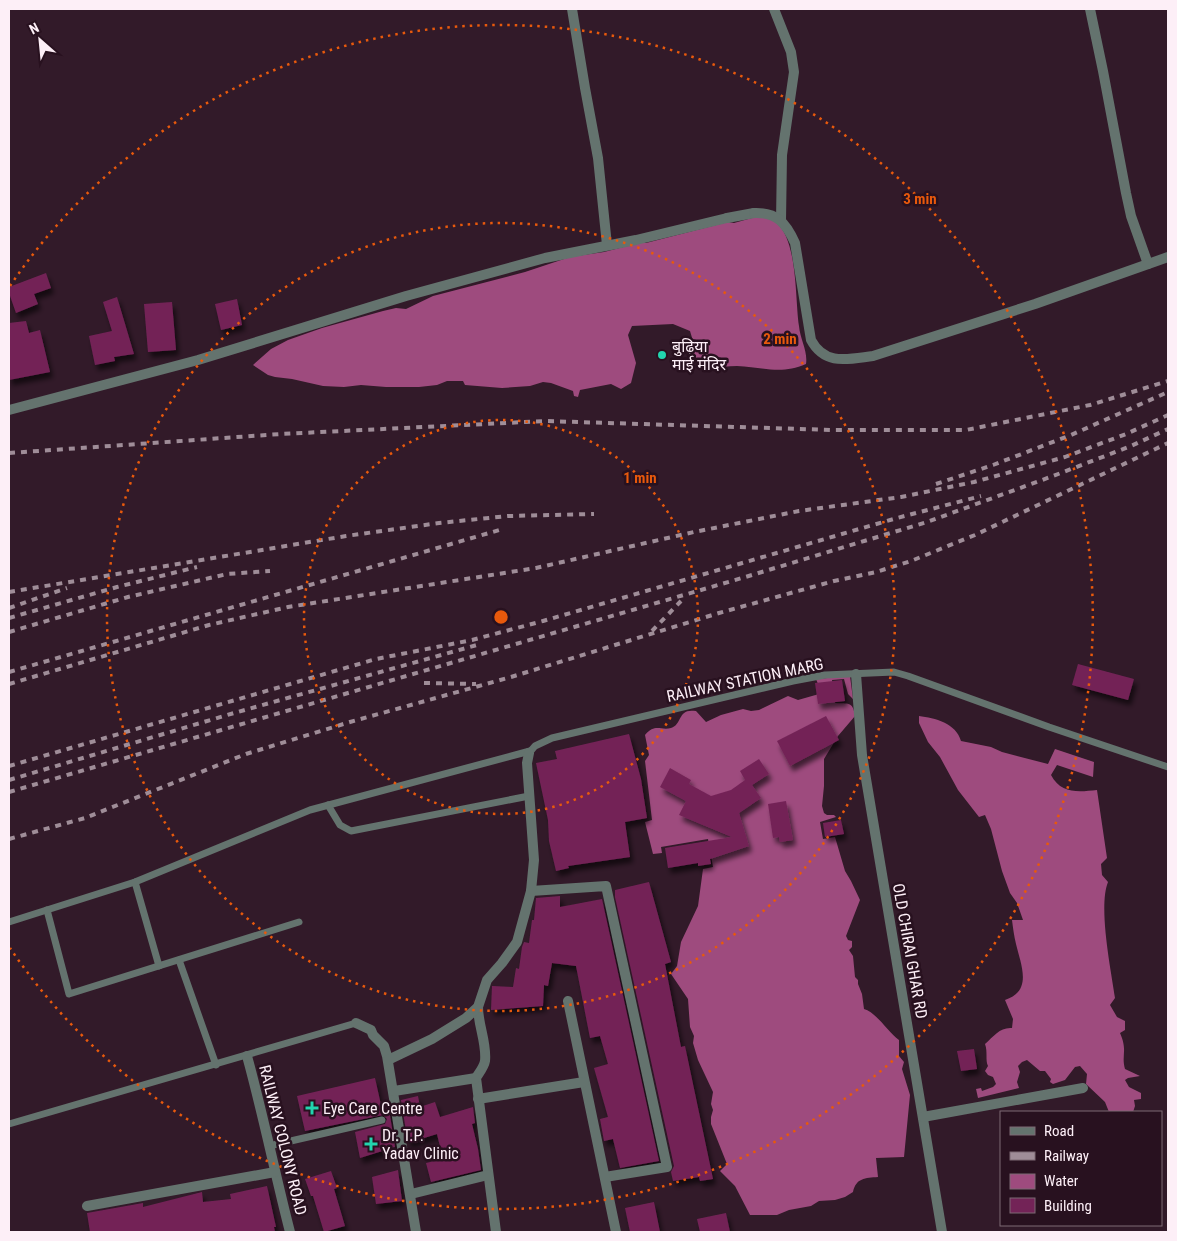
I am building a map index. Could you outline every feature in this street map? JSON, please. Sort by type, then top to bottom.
[{"type":"street","points":[[572,9],[584,88],[598,158],[608,245]]},
{"type":"street","points":[[774,9],[791,52],[794,72],[782,155],[782,221]]},
{"type":"street","points":[[1090,9],[1131,216],[1148,264]]},
{"type":"street","points":[[9,410],[198,360],[406,296],[545,258],[754,213],[765,212],[773,214],[790,231],[795,243],[812,340],[816,349],[830,358],[848,359],[873,356],[1026,307],[1168,257]]},
{"type":"street","name":"OLD CHIRAI GHAR RD","points":[[856,674],[862,755],[942,1232]]},
{"type":"street","points":[[496,1232],[476,1078],[485,1063],[484,1039],[478,1017],[478,1007],[488,980],[516,942],[531,891],[534,860],[527,763],[530,752]]},
{"type":"street","points":[[531,891],[606,886],[667,1167],[604,1177]]},
{"type":"street","points":[[568,1001],[616,1232]]},
{"type":"street","points":[[388,1060],[432,1039],[466,1018],[478,1007]]},
{"type":"street","points":[[356,1023],[371,1030],[373,1035],[384,1046],[394,1090],[416,1232]]},
{"type":"street","name":"RAILWAY COLONY ROAD","points":[[247,1056],[265,1122],[290,1232]]},
{"type":"street","points":[[394,1090],[476,1078]]},
{"type":"street","points":[[478,1099],[584,1082]]},
{"type":"street","points":[[923,1117],[1083,1088]]},
{"type":"street","points":[[87,1206],[275,1172]]},
{"type":"street","points":[[411,1194],[488,1175]]},
{"type":"lane","name":"RAILWAY STATION MARG","points":[[9,922],[135,882],[285,820],[328,805],[530,752],[541,742],[552,738],[825,675],[894,672],[1168,767]]},
{"type":"lane","points":[[328,805],[340,825],[351,831],[529,796]]},
{"type":"lane","points":[[135,882],[159,966]]},
{"type":"lane","points":[[47,910],[69,994],[299,922]]},
{"type":"lane","points":[[179,960],[216,1065]]},
{"type":"lane","points":[[9,1124],[356,1023]]},
{"type":"lane","points":[[269,1146],[382,1120]]},
{"type":"water","points":[[759,216],[777,223],[784,232],[789,244],[800,331],[806,359],[806,364],[797,367],[772,370],[737,366],[702,367],[693,354],[693,341],[690,331],[673,324],[632,326],[628,335],[636,363],[631,383],[621,389],[611,384],[580,390],[578,397],[574,396],[573,391],[543,382],[530,386],[502,388],[465,385],[463,381],[447,381],[437,385],[419,387],[323,386],[268,375],[253,365],[271,349],[288,340],[322,328],[396,308],[406,309],[433,296],[525,272],[570,257],[646,243]]},
{"type":"water","points":[[850,676],[853,699],[848,694],[844,679],[832,680],[835,703],[849,704],[853,708],[855,716],[838,736],[824,759],[822,806],[824,813],[836,817],[820,822],[823,839],[835,837],[845,871],[860,900],[846,936],[848,940],[852,941],[852,947],[849,950],[853,956],[855,977],[858,980],[862,994],[864,1009],[873,1014],[899,1040],[899,1056],[904,1062],[902,1069],[910,1095],[904,1157],[876,1158],[878,1177],[865,1178],[859,1181],[854,1187],[853,1192],[845,1197],[819,1201],[811,1206],[789,1210],[777,1215],[750,1215],[735,1186],[720,1171],[727,1164],[711,1124],[713,1092],[698,1060],[693,1043],[694,1036],[690,1027],[688,999],[671,974],[677,966],[681,942],[698,906],[703,869],[713,867],[708,839],[661,847],[662,853],[653,854],[645,822],[652,820],[645,761],[649,755],[645,735],[655,728],[667,729],[675,726],[686,712],[696,711],[706,722],[721,715],[743,709],[759,710],[788,696],[798,700],[819,694],[820,689],[816,679]]},
{"type":"water","points":[[919,716],[932,718],[950,726],[955,730],[961,741],[991,747],[1002,752],[1048,764],[1055,749],[1094,762],[1093,777],[1057,765],[1051,775],[1065,789],[1077,791],[1097,790],[1107,858],[1101,864],[1102,875],[1108,882],[1104,907],[1108,956],[1115,998],[1110,1005],[1117,1017],[1125,1021],[1125,1030],[1120,1033],[1124,1044],[1125,1069],[1140,1076],[1125,1080],[1129,1087],[1141,1093],[1141,1099],[1134,1100],[1133,1111],[1109,1111],[1105,1102],[1086,1084],[1087,1074],[1080,1066],[1075,1067],[1065,1080],[1053,1084],[1050,1082],[1051,1079],[1045,1071],[1040,1071],[1027,1060],[1018,1066],[1020,1072],[1017,1082],[1019,1088],[978,1098],[976,1089],[981,1088],[982,1091],[996,1084],[993,1077],[985,1071],[988,1066],[985,1044],[1004,1029],[1012,1028],[1013,1019],[1005,1000],[1014,996],[1019,990],[1023,976],[1012,920],[1023,920],[1002,871],[991,829],[985,815],[979,817],[958,790],[940,757],[928,742],[919,723]]},
{"type":"building","points":[[46,273],[51,288],[34,294],[38,304],[16,313],[9,293],[9,287]]},
{"type":"building","points":[[117,297],[134,354],[114,357],[115,361],[95,365],[89,336],[112,331],[103,302]]},
{"type":"building","points":[[237,299],[242,325],[221,330],[215,304]]},
{"type":"building","points":[[172,302],[176,350],[148,352],[144,304]]},
{"type":"building","points":[[26,321],[29,333],[40,330],[50,372],[9,380],[9,323]]},
{"type":"building","points":[[1078,664],[1134,679],[1128,700],[1072,685]]},
{"type":"building","points":[[842,680],[845,701],[818,704],[815,683]]},
{"type":"building","points":[[826,716],[839,740],[790,766],[777,741]]},
{"type":"building","points":[[629,734],[641,779],[647,818],[625,822],[630,857],[568,866],[569,868],[556,871],[536,763],[557,759],[555,751]]},
{"type":"building","points":[[759,759],[769,774],[752,785],[761,798],[739,813],[749,846],[710,859],[711,864],[698,866],[698,863],[668,868],[665,848],[732,837],[679,815],[686,801],[660,787],[670,768],[691,780],[689,784],[711,796],[731,790],[745,780],[740,771]]},
{"type":"building","points":[[786,801],[793,840],[780,842],[779,837],[773,838],[768,804]]},
{"type":"building","points":[[841,820],[844,834],[825,837],[823,823]]},
{"type":"building","points":[[649,882],[671,962],[665,964],[681,1047],[685,1046],[713,1179],[700,1181],[699,1177],[673,1181],[671,1172],[674,1166],[615,897],[615,890]]},
{"type":"building","points":[[560,896],[560,907],[602,899],[659,1161],[620,1168],[613,1139],[604,1141],[600,1119],[608,1117],[594,1068],[608,1064],[600,1036],[590,1038],[576,966],[552,963],[548,986],[544,985],[543,1006],[491,1010],[492,986],[513,987],[516,968],[519,969],[522,947],[524,942],[529,943],[536,898]]},
{"type":"building","points":[[974,1049],[977,1069],[961,1071],[957,1051]]},
{"type":"building","points":[[375,1078],[381,1105],[388,1103],[395,1147],[360,1158],[355,1132],[385,1124],[387,1119],[383,1115],[305,1131],[297,1096]]},
{"type":"building","points":[[418,1096],[420,1107],[435,1102],[440,1117],[473,1107],[475,1123],[472,1124],[481,1170],[431,1182],[426,1163],[443,1159],[437,1134],[408,1143],[401,1100]]},
{"type":"building","points":[[398,1170],[402,1201],[376,1204],[372,1177]]},
{"type":"building","points":[[331,1171],[337,1188],[334,1189],[345,1226],[324,1232],[313,1196],[311,1196],[305,1179]]},
{"type":"building","points":[[267,1186],[276,1227],[274,1227],[275,1232],[90,1232],[87,1213],[143,1203],[143,1207],[202,1192],[203,1202],[231,1199],[230,1194]]},
{"type":"building","points":[[654,1202],[660,1232],[630,1232],[625,1208]]},
{"type":"building","points":[[726,1213],[730,1232],[700,1232],[697,1219]]},
{"type":"railway","points":[[9,453],[281,434],[546,421],[833,430],[966,430],[1090,405],[1168,381]]},
{"type":"railway","points":[[936,484],[993,465],[1071,435],[1168,392]]},
{"type":"railway","points":[[9,684],[209,625],[288,607],[536,568],[694,532],[799,511],[901,497],[974,482],[1065,457],[1126,434],[1168,415]]},
{"type":"railway","points":[[9,792],[742,578],[927,522],[1131,446],[1168,429]]},
{"type":"railway","points":[[9,839],[85,818],[246,754],[350,722],[511,677],[719,613],[911,561],[975,535],[1168,443]]},
{"type":"railway","points":[[9,766],[376,659],[472,640],[543,621],[897,518],[981,496]]},
{"type":"railway","points":[[9,592],[346,536],[439,523],[508,516],[594,514]]},
{"type":"railway","points":[[9,672],[503,529]]},
{"type":"railway","points":[[9,618],[117,587],[197,567]]},
{"type":"railway","points":[[9,632],[128,597],[227,574],[270,571]]},
{"type":"railway","points":[[9,608],[67,588]]},
{"type":"railway","points":[[652,631],[681,601]]},
{"type":"railway","points":[[9,780],[234,713],[477,645]]},
{"type":"railway","points":[[424,683],[476,684]]},
{"type":"place","name":"बुढ़िया माई मंदिर","points":[[662,355]]},
{"type":"place","name":"Eye Care Centre","points":[[312,1108]]},
{"type":"place","name":"Dr. T.P. Yadav Clinic","points":[[371,1144]]}]
